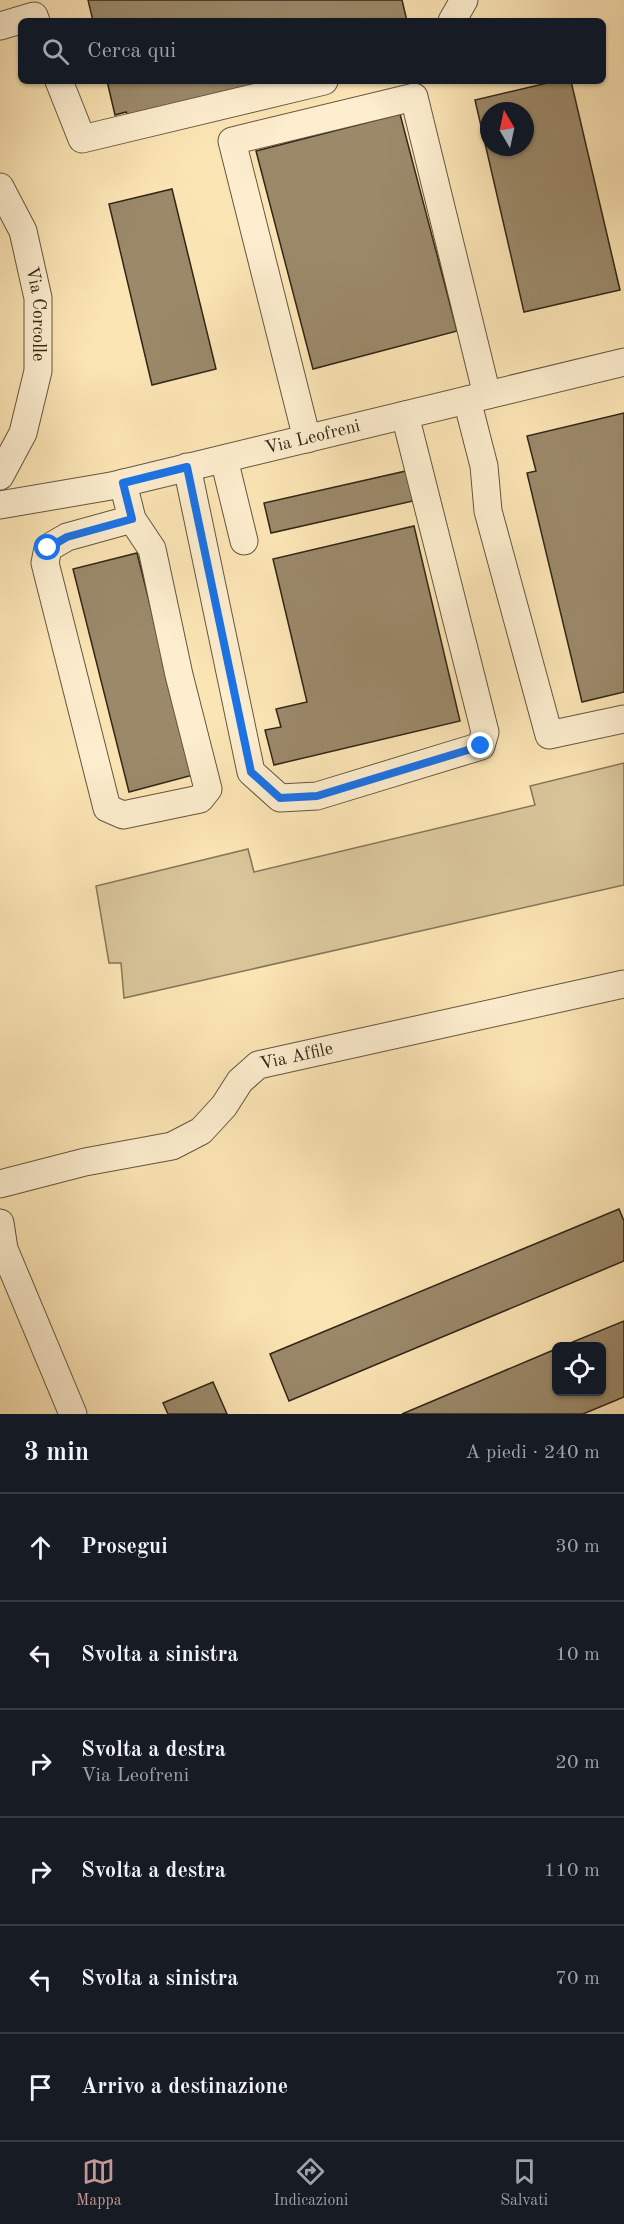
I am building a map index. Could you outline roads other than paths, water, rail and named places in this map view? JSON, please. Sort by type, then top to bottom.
[{"type":"street","points":[[454,18],[464,0]]},
{"type":"street","points":[[19,18],[33,12]]},
{"type":"street","points":[[0,26],[18,18]]},
{"type":"street","points":[[60,84],[81,139],[311,84]]},
{"type":"street","points":[[307,439],[232,141],[414,97],[477,397],[488,511],[549,735],[624,719]]},
{"type":"street","name":"Via Corcolle","points":[[0,187],[23,231],[38,298],[38,371],[23,434],[0,476]]},
{"type":"street","name":"Via Leofreni","points":[[0,505],[123,483],[624,362]]},
{"type":"street","points":[[187,467],[251,772],[280,798],[317,796],[481,746],[485,732],[405,415]]},
{"type":"street","points":[[224,459],[244,541]]},
{"type":"street","points":[[123,483],[132,519],[152,549],[179,675],[208,789],[200,799],[123,815],[106,808],[45,563],[48,548],[67,537],[132,519]]},
{"type":"street","name":"Via Affile","points":[[0,1184],[85,1162],[172,1146],[201,1131],[224,1106],[240,1081],[258,1065],[624,984]]},
{"type":"street","points":[[0,1223],[4,1249],[73,1414]]}]
